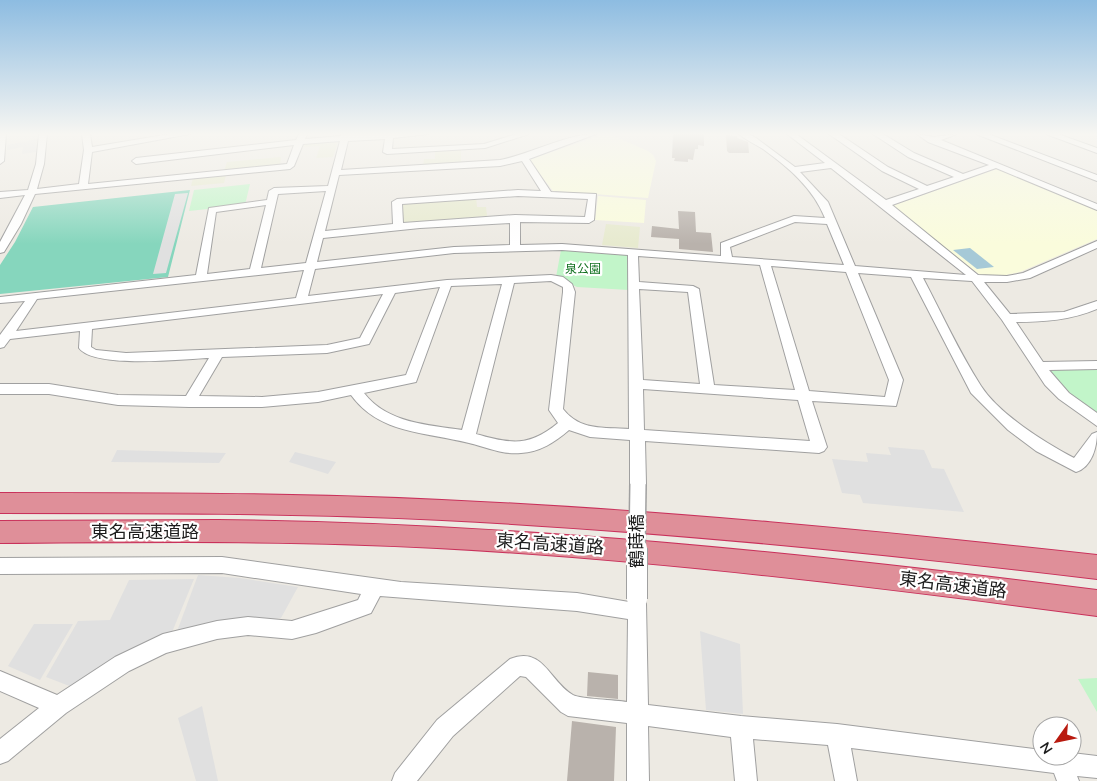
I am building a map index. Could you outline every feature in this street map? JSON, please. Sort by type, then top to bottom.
[{"type":"highway","name":"東名高速道路","points":[[0,503],[292,504],[443,510],[740,530],[1097,567]]},
{"type":"highway","name":"東名高速道路","points":[[0,532],[278,532],[435,536],[772,562],[1097,603]]},
{"type":"street","points":[[0,250],[27,204],[37,170]]},
{"type":"street","points":[[83,186],[85,170]]},
{"type":"street","points":[[0,195],[83,186],[134,171],[151,170]]},
{"type":"street","points":[[301,301],[336,173],[383,170]]},
{"type":"street","points":[[532,170],[547,193]]},
{"type":"street","points":[[636,384],[891,402],[896,380],[823,202],[813,188],[793,170]]},
{"type":"street","points":[[839,170],[885,204],[976,278],[1007,318],[1038,366],[1064,396],[1097,421]]},
{"type":"street","points":[[889,170],[928,190]]},
{"type":"street","points":[[947,170],[962,177]]},
{"type":"street","points":[[885,204],[981,170]]},
{"type":"street","points":[[1005,170],[1097,207]]},
{"type":"street","points":[[1082,170],[1097,176]]},
{"type":"street","points":[[1083,170],[1097,176]]},
{"type":"street","points":[[255,272],[274,191],[332,188]]},
{"type":"street","points":[[319,236],[398,226],[515,218],[589,220],[593,196],[547,193],[477,194],[397,202],[398,226]]},
{"type":"street","points":[[201,278],[212,210],[271,202]]},
{"type":"street","points":[[515,218],[515,246]]},
{"type":"street","points":[[727,259],[725,245],[794,219],[831,221]]},
{"type":"street","points":[[0,300],[454,250],[515,246],[562,246],[1007,280],[1026,276],[1097,244]]},
{"type":"street","points":[[1085,249],[1097,254]]},
{"type":"street","name":"鶴蒔橋","points":[[633,252],[638,484],[638,781]]},
{"type":"street","points":[[3,340],[86,327],[391,290],[509,279],[552,278],[558,279],[568,286],[556,410],[567,424],[590,432],[819,447],[764,262]]},
{"type":"street","points":[[915,274],[976,390],[1013,426],[1042,447],[1076,466],[1097,438]]},
{"type":"street","points":[[468,437],[509,279]]},
{"type":"street","points":[[0,390],[49,389],[118,400],[282,402],[355,391],[411,379],[447,284]]},
{"type":"street","points":[[634,285],[693,289],[708,389]]},
{"type":"street","points":[[86,327],[85,348],[93,354],[126,357],[327,349],[365,341],[391,290]]},
{"type":"street","points":[[3,340],[34,296]]},
{"type":"street","points":[[1007,318],[1050,319],[1078,314],[1097,305]]},
{"type":"street","points":[[189,402],[218,354]]},
{"type":"street","points":[[1038,366],[1097,365]]},
{"type":"street","points":[[355,391],[360,399],[387,419],[468,437],[498,446],[529,448],[552,437],[567,424]]},
{"type":"street","points":[[0,566],[222,565],[401,591],[637,606]]},
{"type":"street","points":[[0,753],[59,706],[122,664],[163,644],[216,630],[248,626],[292,630],[316,624],[364,607],[375,587]]},
{"type":"street","points":[[404,781],[445,728],[517,666],[531,667],[568,705],[638,712],[741,727],[837,735],[1064,773],[1097,767]]},
{"type":"street","points":[[0,680],[59,706]]},
{"type":"street","points":[[741,727],[746,781]]},
{"type":"street","points":[[837,735],[846,781]]},
{"type":"shaded area","points":[[537,170],[654,170],[648,198],[553,191]]},
{"type":"shaded area","points":[[993,170],[1001,170],[1097,209],[1097,239],[1020,272],[1001,276],[980,275],[892,206]]},
{"type":"shaded area","points":[[226,175],[224,183],[191,186],[193,178]]},
{"type":"shaded area","points":[[188,193],[166,273],[153,274],[175,194]]},
{"type":"shaded area","points":[[476,196],[477,207],[486,207],[487,216],[402,223],[402,204]]},
{"type":"shaded area","points":[[598,196],[646,200],[644,223],[595,220]]},
{"type":"shaded area","points":[[606,224],[640,227],[638,248],[602,245]]},
{"type":"shaded area","points":[[888,447],[924,450],[932,468],[944,469],[964,512],[863,503],[860,495],[842,493],[832,459],[868,462],[866,453],[891,455]]},
{"type":"shaded area","points":[[117,450],[226,453],[219,463],[111,462]]},
{"type":"shaded area","points":[[295,452],[336,462],[328,474],[289,462]]},
{"type":"shaded area","points":[[198,575],[240,578],[298,587],[281,618],[176,634]]},
{"type":"shaded area","points":[[194,579],[170,637],[72,687],[46,677],[78,621],[110,620],[129,580]]},
{"type":"shaded area","points":[[34,624],[73,624],[40,680],[8,666]]},
{"type":"shaded area","points":[[700,631],[740,644],[743,714],[706,710]]},
{"type":"shaded area","points":[[202,706],[218,781],[196,781],[178,718]]},
{"type":"green space","points":[[250,184],[245,205],[189,211],[194,190]]},
{"type":"green space","points":[[190,190],[168,277],[0,294],[0,265],[15,242],[33,207]]},
{"type":"green space","name":"泉公園","points":[[561,250],[628,254],[629,290],[577,287],[556,277]]},
{"type":"green space","points":[[1097,365],[1097,421],[1038,366]]},
{"type":"green space","points":[[1097,678],[1097,712],[1078,679]]},
{"type":"water","points":[[970,248],[994,267],[977,269],[953,250]]},
{"type":"building","points":[[678,211],[695,212],[696,232],[711,233],[713,252],[679,249],[679,239],[651,237],[652,226],[679,229]]},
{"type":"building","points":[[588,672],[618,675],[618,699],[587,696]]},
{"type":"building","points":[[572,721],[616,727],[614,781],[567,781]]}]
